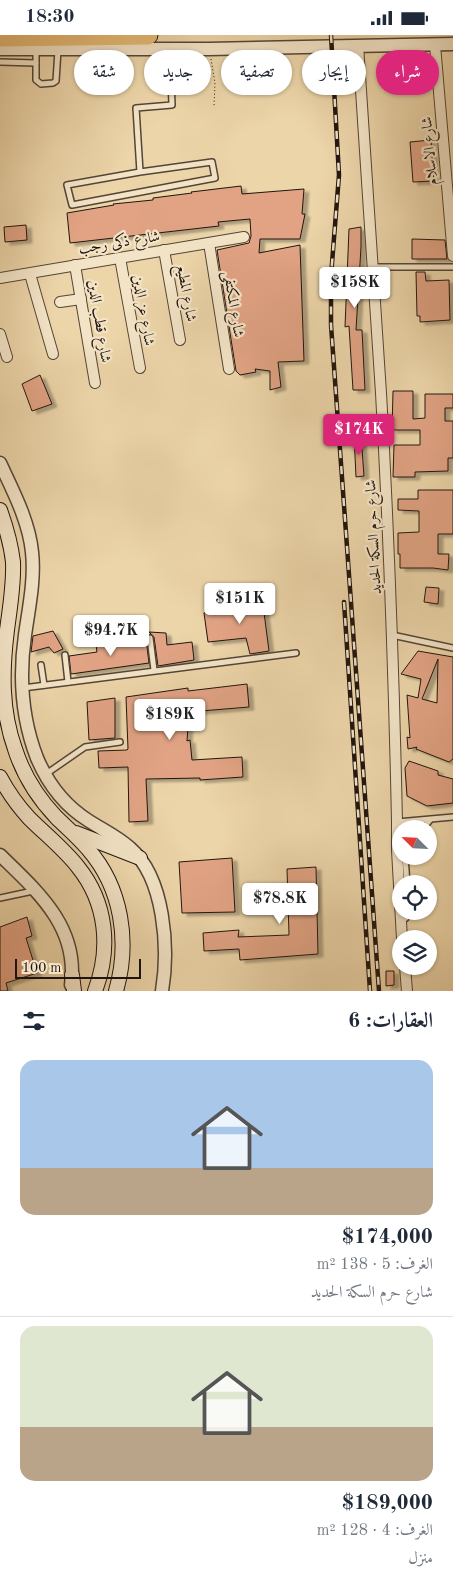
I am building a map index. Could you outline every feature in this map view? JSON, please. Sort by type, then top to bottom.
[{"type":"highway","points":[[0,37],[148,35]]},
{"type":"main road","points":[[0,510],[13,561],[4,673],[4,704],[10,735],[20,764],[32,785],[46,805],[90,850],[110,884],[118,907],[122,928],[123,951],[116,991]]},
{"type":"main road","points":[[0,538],[5,525]]},
{"type":"main road","points":[[0,566],[9,573],[12,580]]},
{"type":"main road","points":[[0,777],[28,816],[79,867],[94,892],[103,919],[105,945],[102,968],[95,991]]},
{"type":"main road","points":[[72,831],[140,859]]},
{"type":"main road","points":[[72,975],[74,991]]},
{"type":"street","points":[[0,49],[209,49],[453,44]]},
{"type":"street","name":"شارع حرم السكة الحديد","points":[[358,45],[381,393],[392,635],[397,820]]},
{"type":"street","name":"شارع الاسلام","points":[[435,45],[451,205],[453,256]]},
{"type":"street","name":"شارع ذكى رجب","points":[[0,278],[244,237]]},
{"type":"street","name":"شارع المكتفى","points":[[209,243],[229,369]]},
{"type":"street","name":"شارع المطيع","points":[[164,250],[180,340]]},
{"type":"street","name":"شارع عز الدين","points":[[120,257],[140,368]]},
{"type":"street","name":"شارع قطب الدين","points":[[76,265],[95,383]]},
{"type":"street","points":[[30,274],[53,354]]},
{"type":"street","points":[[60,302],[81,299]]},
{"type":"street","points":[[0,334],[6,357]]},
{"type":"street","points":[[0,463],[26,524],[33,553],[31,597],[23,652],[22,688],[29,731],[38,759],[55,790],[76,813],[132,849],[140,859],[150,878],[162,914],[165,948],[162,991]]},
{"type":"street","points":[[0,855],[52,908],[63,929],[70,952],[72,975],[69,991]]},
{"type":"street","name":"شارع حرم السكة الحديد","points":[[398,865],[401,930]]},
{"type":"street","points":[[406,975],[407,991]]},
{"type":"lane","points":[[36,49],[37,81],[41,84],[55,83],[57,79],[58,49]]},
{"type":"lane","points":[[140,172],[136,108],[172,105],[170,49]]},
{"type":"lane","points":[[0,62],[36,63]]},
{"type":"lane","points":[[212,163],[215,179],[72,205],[67,185],[140,172],[212,163]]},
{"type":"lane","points":[[373,267],[453,267]]},
{"type":"lane","points":[[392,635],[453,648]]},
{"type":"lane","points":[[150,638],[154,670]]},
{"type":"lane","points":[[22,688],[296,653]]},
{"type":"lane","points":[[65,655],[68,682]]},
{"type":"lane","points":[[41,665],[44,685]]},
{"type":"lane","points":[[45,774],[85,747],[120,742]]},
{"type":"lane","points":[[430,820],[453,817]]},
{"type":"lane","points":[[0,898],[36,890]]},
{"type":"path","points":[[209,49],[215,83],[214,106]]},
{"type":"building","points":[[431,140],[434,181],[413,182],[410,142]]},
{"type":"building","points":[[241,186],[242,194],[304,189],[302,214],[305,214],[300,239],[260,239],[259,253],[300,245],[304,361],[278,362],[281,387],[270,390],[270,371],[255,369],[256,372],[240,375],[236,371],[217,250],[249,243],[251,236],[250,219],[218,222],[219,226],[70,243],[67,213],[113,204],[153,200],[153,198]]},
{"type":"building","points":[[26,225],[27,240],[5,242],[4,227]]},
{"type":"building","points":[[361,227],[356,330],[362,330],[365,390],[353,390],[349,326],[345,327],[349,229]]},
{"type":"building","points":[[412,239],[445,240],[447,259],[412,259]]},
{"type":"building","points":[[416,272],[425,272],[426,281],[449,280],[450,320],[420,322],[420,316],[417,316]]},
{"type":"building","points":[[40,375],[52,404],[32,411],[22,384]]},
{"type":"building","points":[[393,391],[413,391],[413,419],[425,418],[425,394],[453,394],[453,408],[445,408],[445,421],[453,421],[453,458],[448,458],[448,471],[415,472],[415,477],[393,477],[394,445],[420,445],[420,430],[392,430]]},
{"type":"building","points":[[354,435],[361,435],[364,476],[356,477]]},
{"type":"building","points":[[418,490],[453,490],[453,534],[438,534],[438,554],[449,554],[448,570],[400,568],[398,533],[419,532],[419,511],[398,510],[398,499],[418,499]]},
{"type":"building","points":[[426,587],[439,588],[438,604],[424,602]]},
{"type":"building","points":[[262,597],[269,651],[250,654],[246,638],[208,642],[204,613]]},
{"type":"building","points":[[53,631],[63,649],[54,653],[49,647],[31,652],[33,636]]},
{"type":"building","points":[[149,632],[166,633],[167,645],[192,642],[194,660],[158,666],[154,637]]},
{"type":"building","points":[[146,639],[149,663],[71,674],[69,656],[97,652],[96,645]]},
{"type":"building","points":[[418,651],[453,657],[453,759],[449,762],[416,749],[417,747],[408,749],[407,737],[410,738],[407,695],[418,698],[421,679],[401,674]],"holes":[[[438,659],[437,703],[422,699]]]},
{"type":"building","points":[[247,684],[249,707],[189,712],[187,741],[190,740],[192,760],[242,757],[243,777],[200,780],[200,778],[146,779],[148,821],[129,822],[128,767],[99,768],[98,751],[128,749],[126,697],[188,688],[188,691]]},
{"type":"building","points":[[115,698],[115,738],[89,740],[87,702]]},
{"type":"building","points":[[409,761],[438,771],[438,775],[453,779],[453,803],[427,806],[407,796],[405,768]]},
{"type":"building","points":[[232,858],[235,912],[182,913],[179,862]]},
{"type":"building","points":[[316,867],[318,954],[240,960],[239,949],[204,951],[203,933],[239,930],[238,937],[289,935],[287,869]]},
{"type":"building","points":[[27,917],[32,936],[26,938],[37,973],[6,983],[8,991],[0,991],[0,927]]},
{"type":"building","points":[[386,971],[392,971],[394,985],[386,986]]},
{"type":"railway","points":[[331,35],[339,175],[331,276],[331,325],[379,991]]},
{"type":"railway","points":[[344,602],[370,991]]}]
